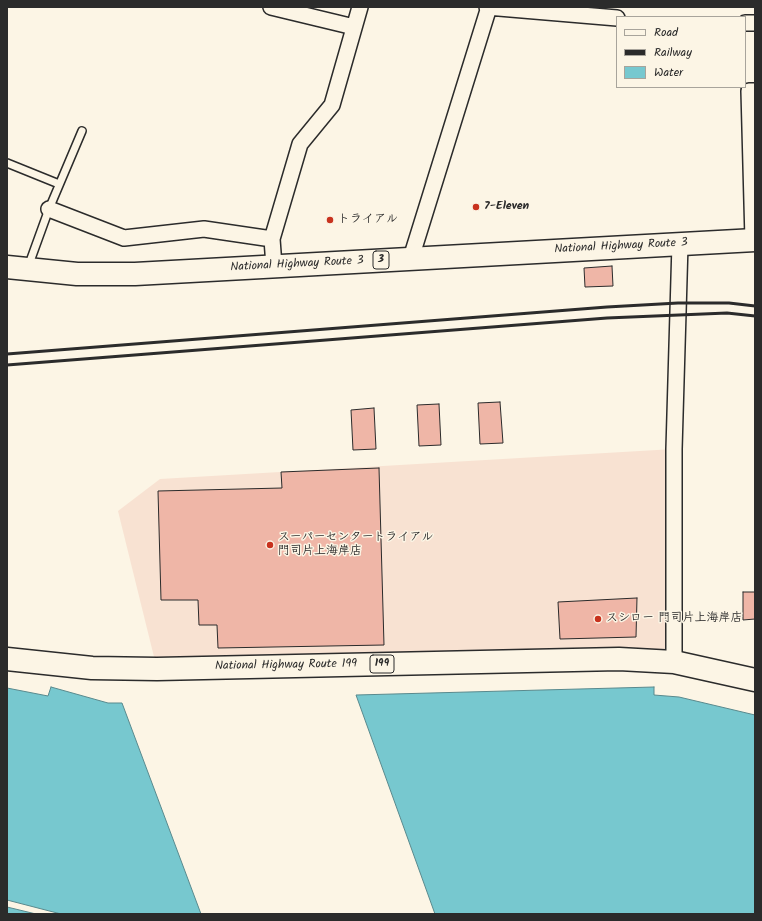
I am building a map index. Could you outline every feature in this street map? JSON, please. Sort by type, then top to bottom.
[{"type":"highway","name":"National Highway Route 3","points":[[17,269],[77,274],[135,274],[754,240]]},
{"type":"highway","name":"National Highway Route 199","points":[[7,658],[92,668],[157,669],[619,659],[674,662],[755,680]]},
{"type":"street","points":[[272,7],[354,27]]},
{"type":"street","points":[[274,266],[272,239],[300,144],[332,105],[360,7]]},
{"type":"street","points":[[411,258],[488,7],[616,18]]},
{"type":"street","points":[[754,240],[749,91],[755,91]]},
{"type":"street","points":[[49,209],[124,238],[204,229],[272,239]]},
{"type":"street","points":[[674,662],[674,449],[680,244]]},
{"type":"lane","points":[[17,269],[49,209],[82,131]]},
{"type":"lane","points":[[7,163],[59,184]]},
{"type":"shaded area","points":[[674,449],[674,662],[157,669],[118,511],[160,479]]},
{"type":"water","points":[[51,687],[108,703],[122,703],[201,914],[61,914],[7,900],[7,688],[48,696]]},
{"type":"water","points":[[654,687],[654,695],[679,697],[755,715],[755,914],[435,914],[356,695]]},
{"type":"water","points":[[7,907],[36,914],[7,914]]},
{"type":"building","points":[[612,266],[613,286],[585,287],[584,268]]},
{"type":"building","points":[[500,402],[503,443],[480,444],[478,403]]},
{"type":"building","points":[[439,404],[441,445],[419,446],[417,405]]},
{"type":"building","points":[[374,408],[376,449],[353,450],[351,410]]},
{"type":"building","name":"スーパーセンタートライアル 門司片上海岸店","points":[[379,468],[384,645],[218,648],[217,625],[199,625],[198,600],[161,600],[158,491],[282,488],[281,472]]},
{"type":"building","points":[[743,592],[755,592],[755,619],[743,620]]},
{"type":"building","name":"スシロー 門司片上海岸店","points":[[637,598],[636,637],[560,639],[558,602]]},
{"type":"railway","points":[[7,354],[607,307],[678,303],[729,303],[755,306]]},
{"type":"railway","points":[[7,365],[607,318],[727,313],[755,316]]},
{"type":"place","name":"7-Eleven","points":[[476,207]]},
{"type":"place","name":"トライアル","points":[[330,220]]},
{"type":"place","name":"スーパーセンタートライアル 門司片上海岸店","points":[[270,545]]},
{"type":"place","name":"スシロー 門司片上海岸店","points":[[598,619]]}]
